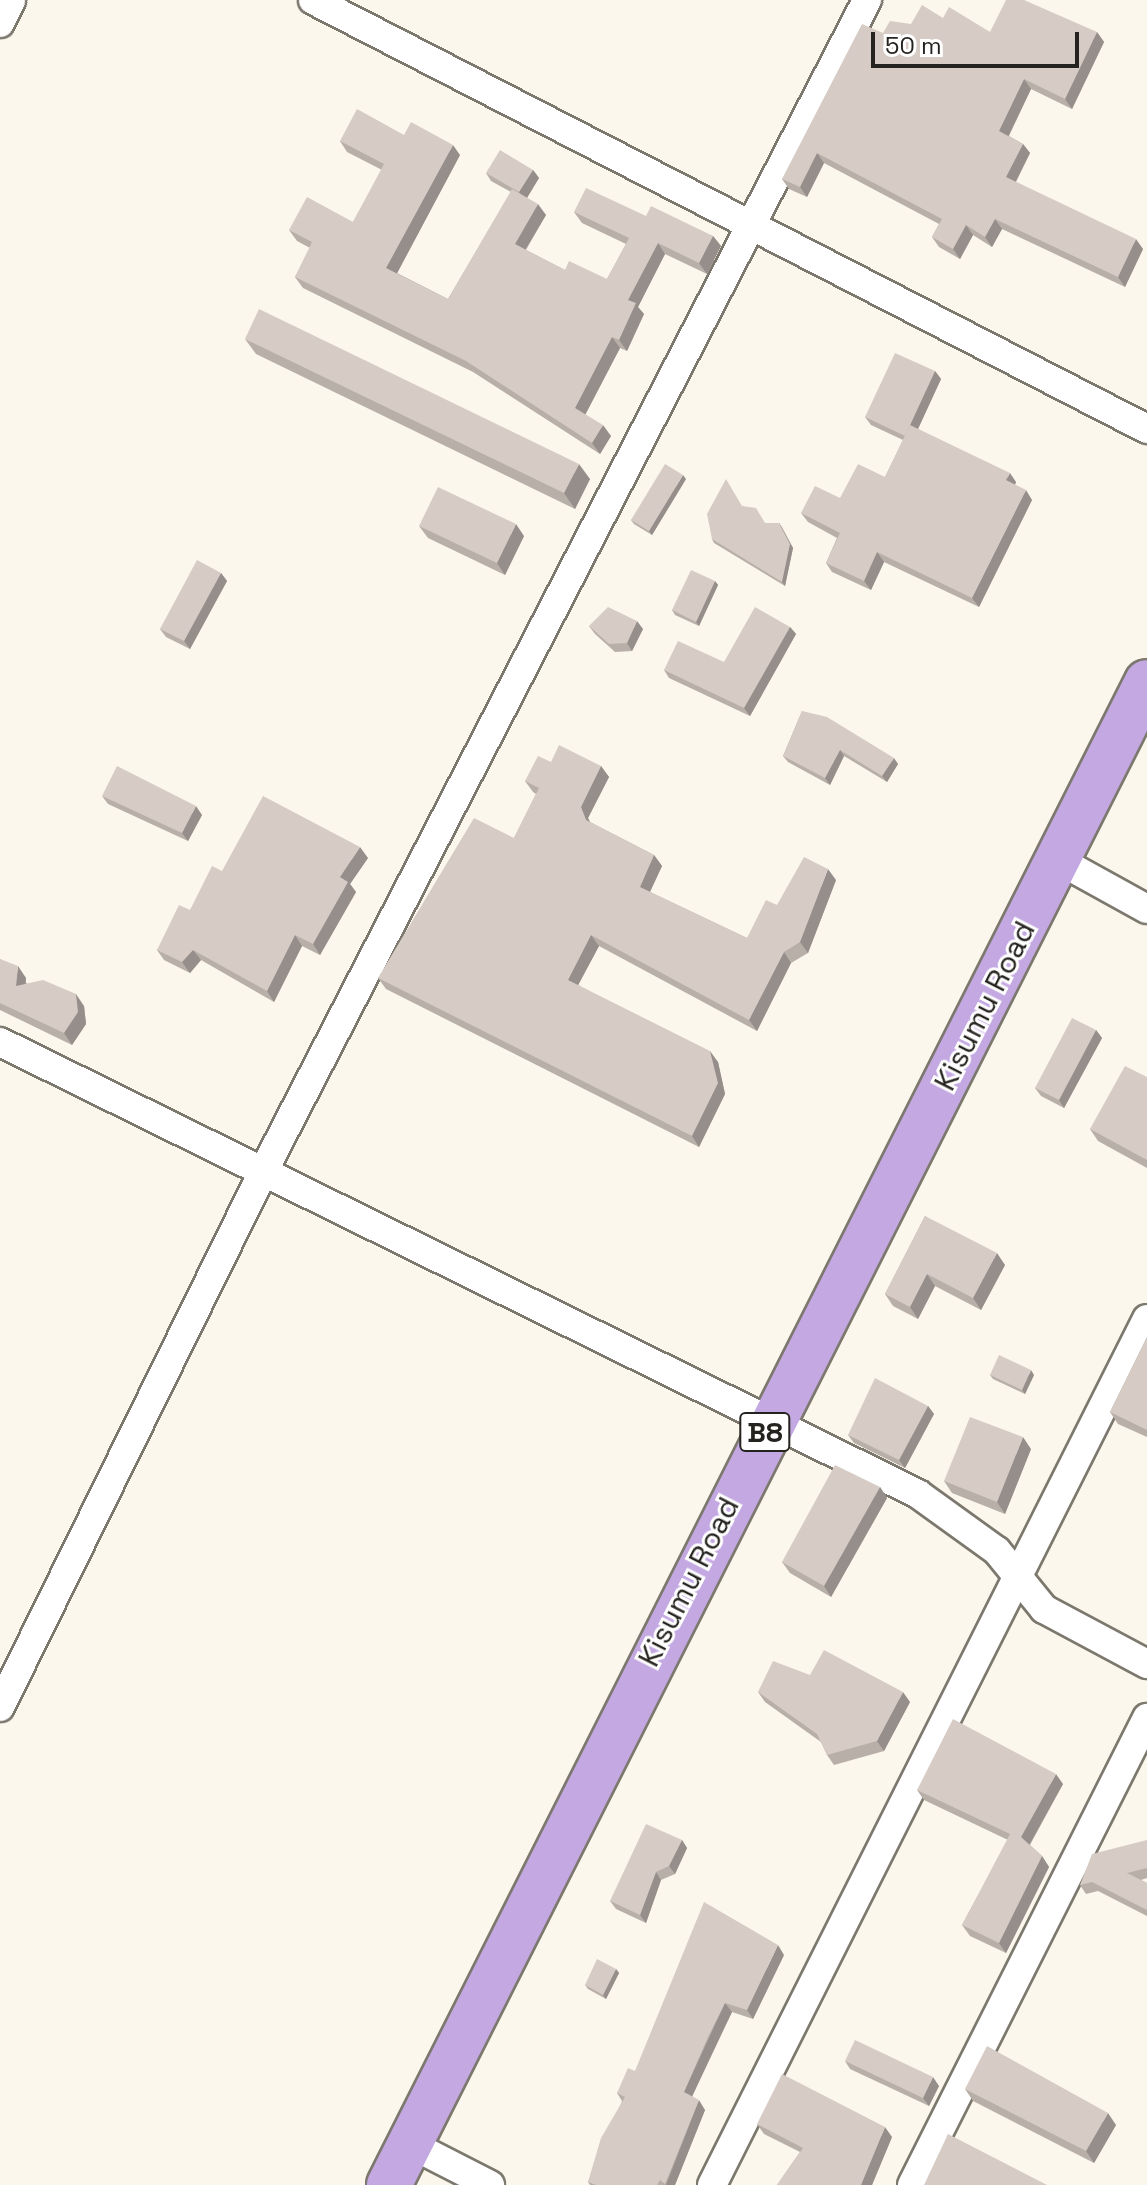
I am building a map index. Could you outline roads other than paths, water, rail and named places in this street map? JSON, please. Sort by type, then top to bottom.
[{"type":"highway","name":"Kisumu Road","points":[[389,2185],[770,1421],[1060,861],[1147,682]]},
{"type":"street","points":[[0,23],[11,0]]},
{"type":"street","points":[[313,0],[1147,429]]},
{"type":"street","points":[[0,1707],[265,1168],[867,0]]},
{"type":"street","points":[[1060,861],[1147,909]]},
{"type":"street","points":[[0,1042],[265,1168],[918,1494],[1017,1573],[1064,1624],[1147,1664]]},
{"type":"street","points":[[712,2185],[1147,1319]]},
{"type":"street","points":[[912,2185],[1147,1718]]},
{"type":"street","points":[[410,2144],[490,2185]]}]
